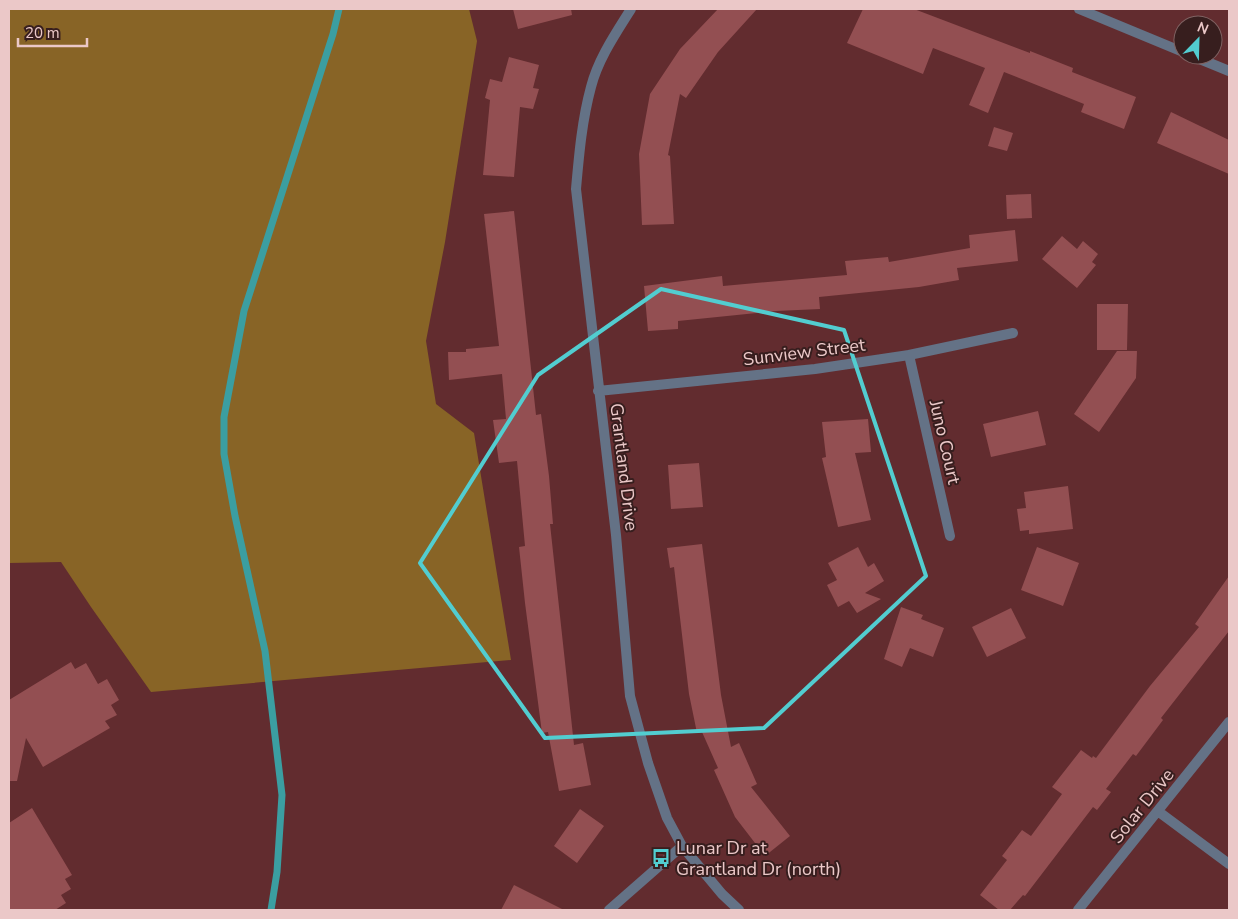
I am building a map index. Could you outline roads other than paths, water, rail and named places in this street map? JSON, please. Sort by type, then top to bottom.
[{"type":"street","name":"Grantland Drive","points":[[631,9],[609,44],[591,85],[579,147],[576,189],[616,535],[630,696],[648,763],[667,818],[682,846],[722,894],[739,910]]},
{"type":"street","points":[[1079,9],[1173,48]]},
{"type":"street","points":[[1214,65],[1229,71]]},
{"type":"street","name":"Sunview Street","points":[[598,391],[815,369],[909,355],[1013,333]]},
{"type":"street","name":"Juno Court","points":[[909,355],[950,536]]},
{"type":"street","name":"Solar Drive","points":[[1078,910],[1159,812],[1229,722]]},
{"type":"street","points":[[1159,812],[1229,864]]},
{"type":"street","points":[[609,910],[682,846]]},
{"type":"waterway","points":[[271,910],[277,872],[282,795],[265,651],[235,516],[224,454],[224,417],[244,311],[333,34],[339,9]]},
{"type":"place","name":"Lunar Dr at Grantland Dr (north)","points":[[661,858]]}]
